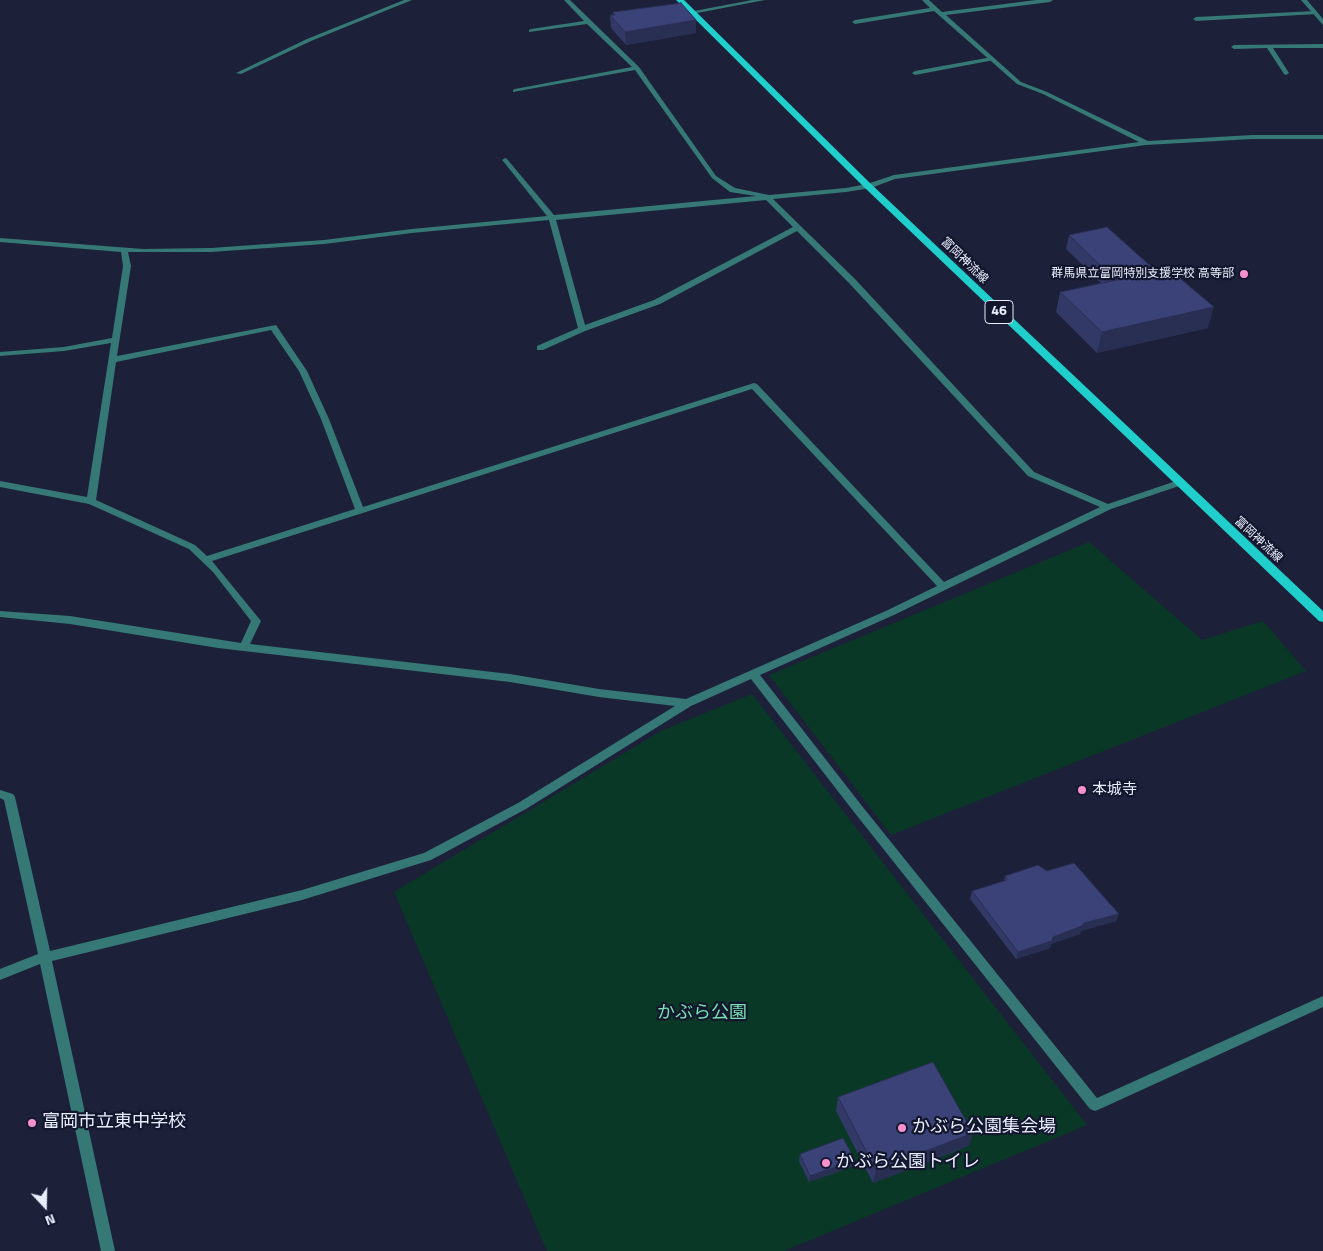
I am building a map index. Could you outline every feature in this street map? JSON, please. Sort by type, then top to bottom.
[{"type":"main road","name":"富岡神流線","points":[[680,0],[868,186],[1323,618]]},
{"type":"street","points":[[239,73],[309,40],[409,0]]},
{"type":"street","points":[[568,0],[588,22],[637,68],[714,177],[733,190],[766,196],[796,228],[852,281],[1031,474],[1108,507]]},
{"type":"street","points":[[692,12],[762,0]]},
{"type":"street","points":[[924,0],[1019,83],[1084,111],[1146,143]]},
{"type":"street","points":[[855,22],[1050,0]]},
{"type":"street","points":[[1304,0],[1323,23]]},
{"type":"street","points":[[1196,20],[1314,13]]},
{"type":"street","points":[[531,31],[588,22]]},
{"type":"street","points":[[1234,47],[1323,46]]},
{"type":"street","points":[[1269,47],[1286,73]]},
{"type":"street","points":[[915,73],[992,59]]},
{"type":"street","points":[[515,91],[637,68]]},
{"type":"street","points":[[0,240],[124,250],[211,250],[324,242],[552,217],[868,186],[894,177],[1146,143],[1252,137],[1323,137]]},
{"type":"street","points":[[504,160],[552,217],[582,329]]},
{"type":"street","points":[[540,348],[582,329],[657,302],[796,228]]},
{"type":"street","points":[[91,501],[127,266],[124,250]]},
{"type":"street","points":[[112,360],[273,327],[303,371],[360,510]]},
{"type":"street","points":[[0,354],[64,349],[115,340]]},
{"type":"street","points":[[205,560],[754,386],[943,587]]},
{"type":"street","points":[[0,975],[45,957],[302,895],[427,857],[522,806],[687,703],[943,587],[1108,507],[1179,483]]},
{"type":"street","points":[[0,484],[91,501],[192,547],[216,570],[256,621],[244,647]]},
{"type":"street","points":[[0,614],[70,620],[244,647],[510,678],[599,693],[687,703]]},
{"type":"street","points":[[753,674],[858,809],[1095,1105],[1323,1001]]},
{"type":"street","points":[[0,794],[9,797],[108,1251]]},
{"type":"green space","points":[[1089,542],[1202,640],[1263,621],[1306,671],[891,835],[769,675]]},
{"type":"green space","name":"かぶら公園","points":[[752,694],[1087,1125],[784,1251],[547,1251],[394,892],[661,731]]},
{"type":"building","points":[[681,3],[696,20],[625,32],[610,15],[615,15],[613,12]]},
{"type":"building","points":[[1107,227],[1155,270],[1114,279],[1069,235]]},
{"type":"building","points":[[1169,269],[1214,307],[1102,332],[1060,292]]},
{"type":"building","points":[[1074,863],[1119,914],[1084,923],[1082,926],[1053,937],[1052,941],[1018,952],[972,891],[1007,880],[1005,876],[1038,865],[1047,871]]},
{"type":"building","name":"かぶら公園集会場","points":[[933,1062],[973,1133],[876,1170],[838,1097]]},
{"type":"building","name":"かぶら公園トイレ","points":[[843,1138],[855,1160],[810,1176],[800,1154]]},
{"type":"place","name":"群馬県立富岡特別支援学校 高等部","points":[[1244,274]]},
{"type":"place","name":"本城寺","points":[[1082,790]]},
{"type":"place","name":"富岡市立東中学校","points":[[32,1123]]},
{"type":"place","name":"かぶら公園集会場","points":[[902,1128]]},
{"type":"place","name":"かぶら公園トイレ","points":[[826,1163]]}]
